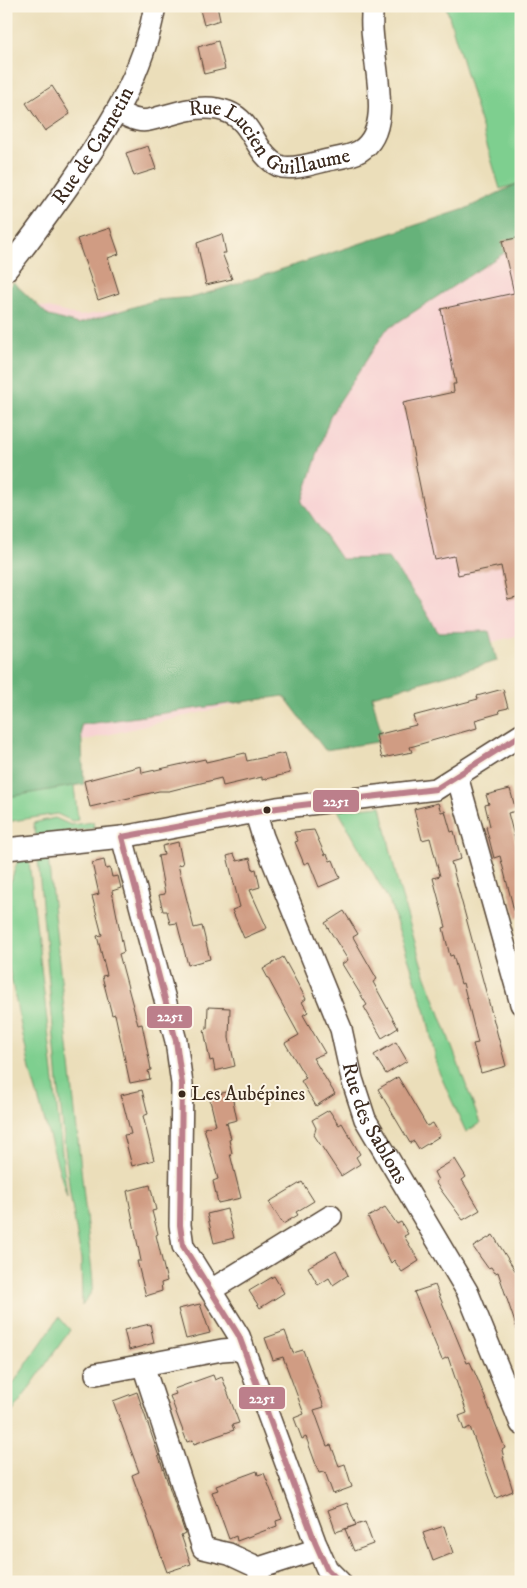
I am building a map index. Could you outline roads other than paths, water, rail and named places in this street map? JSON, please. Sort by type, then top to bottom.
[{"type":"street","name":"Rue de Carnetin","points":[[6,270],[33,238],[109,128],[135,79],[155,6]]},
{"type":"street","name":"Rue Lucien Guillaume","points":[[117,111],[140,121],[201,108],[212,107],[230,112],[250,129],[266,157],[280,167],[292,167],[359,152],[374,139],[381,113],[371,32],[373,6]]},
{"type":"street","points":[[6,849],[122,837],[254,811],[415,793],[436,788],[458,776],[521,735]]},
{"type":"street","points":[[458,776],[521,1004]]},
{"type":"street","name":"Rue des Sablons","points":[[254,811],[262,837],[341,1029],[352,1079],[365,1119],[467,1291],[521,1424]]},
{"type":"street","points":[[122,837],[176,1041],[182,1084],[180,1225],[183,1246],[239,1336],[318,1549],[327,1568],[340,1582]]},
{"type":"street","points":[[211,1290],[331,1216]]},
{"type":"street","points":[[96,1374],[222,1350],[236,1349],[245,1353]]},
{"type":"street","points":[[143,1364],[203,1548],[229,1554],[259,1575],[318,1549]]},
{"type":"place","name":"Les Aubépines","points":[[182,1094]]}]
